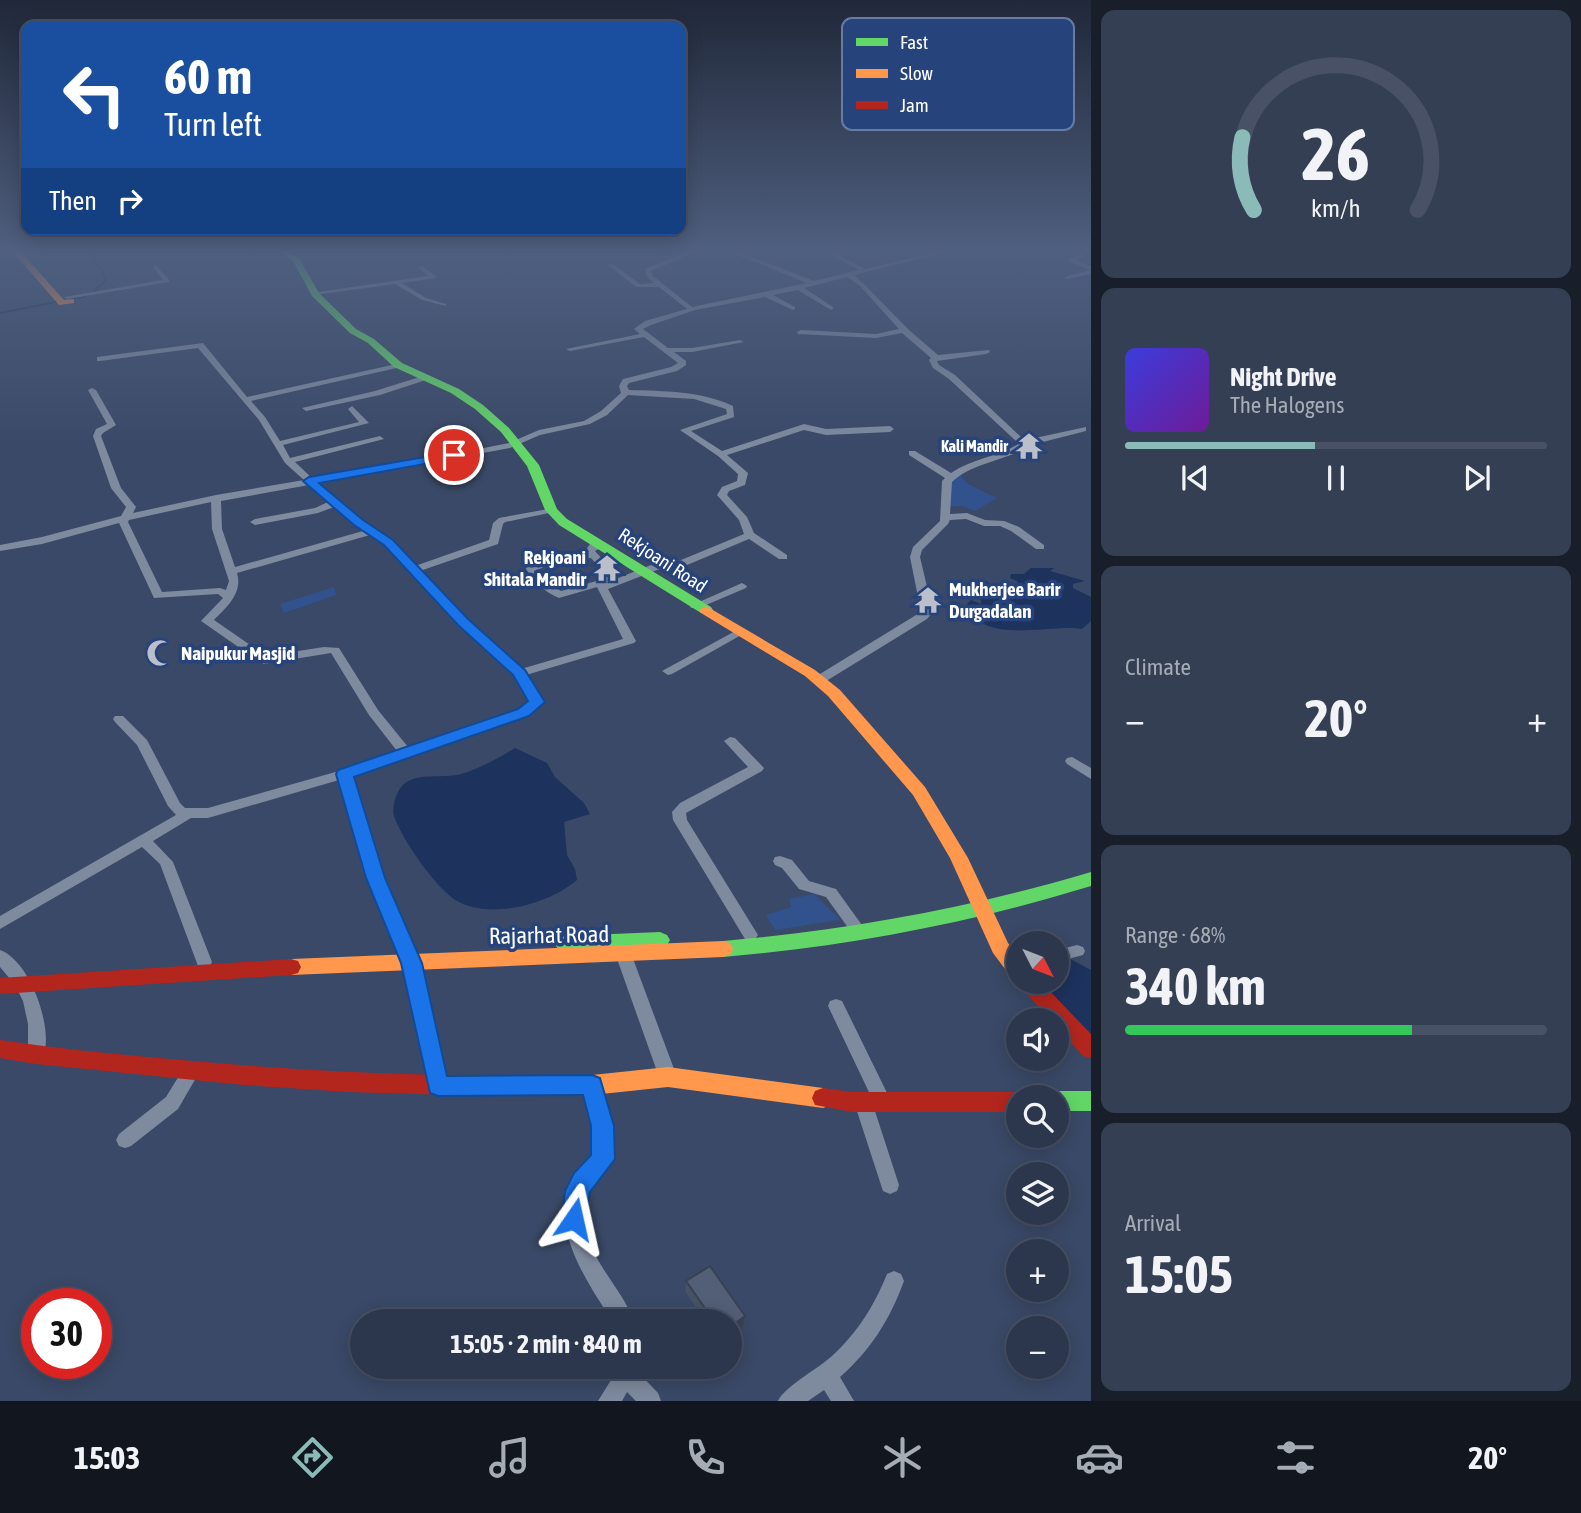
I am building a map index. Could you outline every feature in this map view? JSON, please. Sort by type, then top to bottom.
[{"type":"street","points":[[337,316],[398,365],[426,377],[479,407],[518,443],[533,465],[551,510],[502,520],[498,523],[494,542],[413,570]]},
{"type":"street","points":[[626,392],[623,386],[626,381],[681,366],[683,363],[638,330],[639,326],[673,316]]},
{"type":"street","points":[[892,316],[936,358],[986,352]]},
{"type":"street","points":[[801,332],[876,336],[904,330]]},
{"type":"street","points":[[570,349],[645,335]]},
{"type":"street","points":[[667,350],[692,350],[740,342]]},
{"type":"street","points":[[0,923],[145,841],[185,816],[184,813],[208,813],[344,774],[533,707],[537,702],[520,673],[463,622],[388,543],[334,503],[288,461],[262,419],[200,345],[100,359]]},
{"type":"street","points":[[819,680],[923,617],[927,612],[926,604],[915,557],[917,549],[941,527],[946,517],[947,481],[978,462],[1015,451],[1022,446],[1020,440],[952,377],[936,366],[933,360],[936,358]]},
{"type":"street","points":[[245,400],[398,365]]},
{"type":"street","points":[[306,408],[377,393],[426,377]]},
{"type":"street","points":[[92,390],[111,420],[111,426],[99,431],[97,436],[116,488],[131,507],[123,522],[158,596],[220,591],[229,598]]},
{"type":"street","points":[[0,548],[216,498],[518,443],[534,435],[577,427],[601,418],[626,392]]},
{"type":"street","points":[[626,392],[705,398],[730,408],[731,415],[684,430],[721,454],[743,474],[741,483],[724,489],[722,495],[744,519],[750,535],[783,556]]},
{"type":"street","points":[[277,444],[365,423],[352,409]]},
{"type":"street","points":[[721,454],[804,427],[826,432],[890,429]]},
{"type":"street","points":[[1020,440],[1035,441],[1083,429]]},
{"type":"street","points":[[458,433],[476,451]]},
{"type":"street","points":[[288,461],[380,439]]},
{"type":"street","points":[[912,453],[951,477]]},
{"type":"street","points":[[216,498],[217,529],[234,586],[229,598],[206,621],[264,660],[335,650],[373,712],[405,752]]},
{"type":"street","points":[[255,522],[318,510],[334,503]]},
{"type":"street","name":"Rekjoani Road","points":[[551,510],[597,550],[642,572],[819,680],[834,693],[919,791],[959,858],[1000,947],[1006,954]]},
{"type":"street","points":[[946,517],[967,516],[986,523],[1001,523],[1015,529],[1040,547]]},
{"type":"street","points":[[231,571],[371,532]]},
{"type":"street","points":[[520,673],[630,641],[602,587],[642,572],[683,563],[750,535]]},
{"type":"street","points":[[597,550],[611,574],[610,578],[559,595],[544,585],[531,569],[554,559],[597,550]]},
{"type":"street","points":[[695,606],[742,586]]},
{"type":"street","points":[[668,671],[739,632]]},
{"type":"street","points":[[119,719],[142,743],[175,806],[185,816]]},
{"type":"street","points":[[730,741],[757,768],[679,812],[687,832],[750,935]]},
{"type":"street","points":[[1072,761],[1091,775]]},
{"type":"street","points":[[344,774],[376,878],[409,957],[438,1086]]},
{"type":"street","points":[[145,841],[166,862],[204,962]]},
{"type":"street","points":[[779,860],[787,864],[804,885],[831,893],[853,925]]},
{"type":"street","name":"Rajarhat Road","points":[[13,977],[134,977],[750,935],[853,925],[982,906],[1091,867]]},
{"type":"street","name":"Rajarhat Road","points":[[0,986],[13,977],[204,962],[624,956],[804,944],[895,930],[1091,880]]},
{"type":"street","points":[[1069,953],[1077,951]]},
{"type":"street","points":[[0,956],[37,1019],[36,1055]]},
{"type":"street","points":[[624,956],[668,1077]]},
{"type":"street","points":[[1039,994],[1091,1049]]},
{"type":"street","points":[[836,1006],[883,1103]]},
{"type":"street","points":[[0,1049],[191,1071],[336,1082],[438,1086],[592,1085],[668,1077],[863,1102],[1006,1102]]},
{"type":"street","points":[[125,1140],[172,1103],[191,1071]]},
{"type":"street","points":[[592,1085],[603,1126],[603,1159],[583,1181],[578,1191],[574,1219],[584,1252],[617,1309]]},
{"type":"street","points":[[1069,1101],[1091,1101]]},
{"type":"street","points":[[863,1102],[890,1185]]},
{"type":"street","points":[[789,1401],[827,1376],[859,1346],[876,1321],[894,1281]]},
{"type":"street","points":[[827,1376],[843,1401]]},
{"type":"street","points":[[609,1401],[624,1379]]},
{"type":"street","points":[[635,1379],[650,1401]]},
{"type":"shaded area","points":[[957,472],[968,484],[997,498],[975,511],[962,506],[944,506],[947,481]]},
{"type":"shaded area","points":[[1031,568],[1054,568],[1050,571],[1085,581],[1073,584],[1073,588],[1091,597],[1091,621],[1082,629],[1018,630],[987,625],[975,617],[967,604],[971,600],[981,604],[981,599],[972,590],[972,584],[979,579],[988,582],[1000,593],[1022,590],[1017,581],[1010,578],[1011,574],[1024,574]]},
{"type":"shaded area","points":[[334,587],[336,595],[284,613],[280,604]]},
{"type":"shaded area","points":[[515,748],[547,763],[555,777],[584,803],[590,814],[564,822],[567,855],[575,869],[577,880],[551,896],[519,907],[471,907],[449,895],[421,863],[394,816],[395,798],[399,789],[411,780],[464,773]]},
{"type":"shaded area","points":[[814,894],[840,920],[775,930],[766,915],[791,907],[789,899]]},
{"type":"shaded area","points":[[1069,959],[1091,970],[1091,1041],[1069,1019],[1069,1008],[1059,1008],[1045,994],[1069,994]]},
{"type":"building","points":[[710,1266],[740,1309],[706,1309],[686,1281]]},
{"type":"traffic: fast","points":[[338,316],[398,365],[455,391],[479,407],[505,430],[533,465],[551,510],[563,522],[706,610]]},
{"type":"traffic: fast","points":[[723,949],[819,939],[910,925],[999,905],[1091,879]]},
{"type":"traffic: fast","points":[[565,944],[660,940]]},
{"type":"traffic: fast","points":[[1069,1101],[1091,1101]]},
{"type":"traffic: slow","points":[[706,610],[810,673],[834,693],[919,791],[959,858],[1006,955]]},
{"type":"traffic: slow","points":[[291,967],[723,949]]},
{"type":"traffic: slow","points":[[452,1085],[592,1085],[668,1077],[823,1098]]},
{"type":"traffic: jam","points":[[0,986],[291,967]]},
{"type":"traffic: jam","points":[[1039,994],[1091,1049]]},
{"type":"traffic: jam","points":[[0,1049],[36,1055],[244,1075],[452,1085]]},
{"type":"traffic: jam","points":[[823,1098],[852,1102],[1006,1102]]},
{"type":"place","name":"Kali Mandir","points":[[1029,446]]},
{"type":"place","name":"Rekjoani Shitala Mandir","points":[[607,568]]},
{"type":"place","name":"Mukherjee Barir Durgadalan","points":[[928,600]]},
{"type":"place","name":"Naipukur Masjid","points":[[160,653]]},
{"type":"route","points":[[454,455],[309,481],[358,523],[388,543],[463,622],[520,673],[537,702],[523,712],[344,774],[376,878],[411,963],[438,1086],[541,1083],[592,1085],[603,1126],[603,1159],[583,1181],[578,1191],[574,1219]]}]
